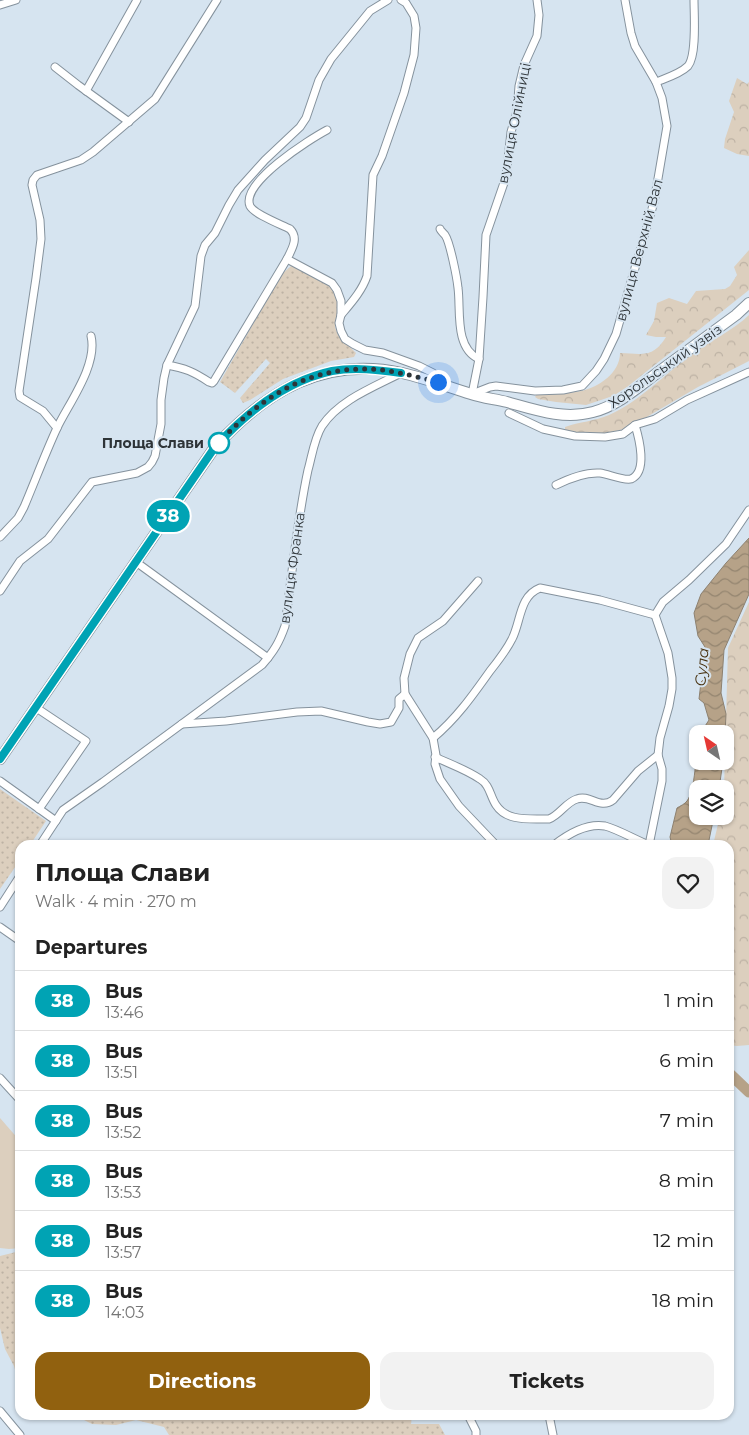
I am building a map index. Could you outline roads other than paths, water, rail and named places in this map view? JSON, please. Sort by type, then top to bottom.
[{"type":"main road","name":"Хорольський узвіз","points":[[0,759],[215,447],[233,428],[260,405],[281,391],[304,379],[332,371],[372,369],[401,373],[438,382],[472,394],[554,414],[580,415],[616,403],[736,315],[749,303]]},
{"type":"street","points":[[0,5],[16,0]]},
{"type":"street","points":[[86,92],[137,0]]},
{"type":"street","points":[[57,428],[43,411],[20,397],[19,391],[41,239],[40,220],[32,185],[33,180],[37,175],[81,160],[129,122],[155,98],[217,0]]},
{"type":"street","points":[[0,591],[20,561],[48,539],[92,482],[137,473],[148,467],[152,462],[155,456],[161,424],[162,392],[167,365],[195,306],[201,256],[205,245],[215,233],[228,205],[248,178],[300,127],[306,118],[319,80],[331,59],[370,11],[388,0]]},
{"type":"street","name":"вулиця Олійниці","points":[[472,394],[479,359],[486,235],[506,177],[519,86],[524,64],[537,36],[538,0]]},
{"type":"street","name":"вулиця Верхній Вал","points":[[472,394],[496,386],[535,391],[563,390],[582,386],[593,375],[604,359],[616,334],[654,202],[667,126],[662,98],[656,82],[635,46],[625,0]]},
{"type":"street","points":[[656,82],[678,73],[690,64],[694,54],[694,0]]},
{"type":"street","points":[[404,1],[414,16],[416,28],[414,55],[404,93],[382,156],[373,175],[367,276],[365,283],[342,315],[339,323],[340,331],[353,344],[365,350],[383,353],[419,366],[433,373],[438,382]]},
{"type":"street","points":[[55,67],[86,92],[129,122]]},
{"type":"street","points":[[167,365],[185,368],[209,382],[214,381],[287,259],[294,244],[295,237],[290,229],[254,212],[249,204],[250,196],[256,186],[280,162],[303,144],[327,130]]},
{"type":"street","points":[[440,229],[448,242],[458,287],[462,334],[467,348],[479,359]]},
{"type":"street","points":[[287,259],[332,284],[337,290],[341,301],[342,315]]},
{"type":"street","points":[[0,537],[18,518],[24,507],[57,428],[80,386],[90,358],[91,336]]},
{"type":"street","points":[[509,413],[543,429],[575,436],[605,437],[623,434],[635,425],[655,419],[687,400],[749,372]]},
{"type":"street","name":"вулиця Франка","points":[[43,840],[62,810],[104,782],[262,665],[268,658],[280,642],[285,626],[302,499],[314,446],[322,426],[334,412],[353,398],[401,373]]},
{"type":"street","points":[[556,485],[581,475],[600,473],[631,479],[640,468],[641,459],[641,442],[635,425]]},
{"type":"street","points":[[650,840],[662,781],[662,769],[658,755],[660,738],[669,706],[672,678],[668,653],[656,615],[663,602],[726,544],[749,510]]},
{"type":"street","points":[[136,562],[268,658]]},
{"type":"street","points":[[478,581],[443,621],[418,638],[410,654],[404,678],[405,694],[433,738],[436,756],[435,764],[440,779],[459,806],[491,840]]},
{"type":"street","points":[[433,738],[466,704],[507,648],[514,637],[526,598],[535,590],[540,588],[600,600],[656,615]]},
{"type":"street","points":[[182,724],[321,711],[380,724],[391,722],[399,708],[399,700],[405,694]]},
{"type":"street","points":[[35,707],[86,741],[39,809]]},
{"type":"street","points":[[436,756],[481,779],[488,788],[498,809],[508,816],[517,819],[548,819],[570,802],[577,799],[583,798],[601,804],[609,804],[638,771],[658,755]]},
{"type":"street","points":[[0,781],[56,821]]},
{"type":"street","points":[[561,840],[574,832],[595,825],[607,826],[638,840]]},
{"type":"street","points":[[0,907],[15,884]]},
{"type":"street","points":[[0,927],[15,938]]},
{"type":"street","points":[[0,1078],[15,1094]]},
{"type":"street","points":[[0,1411],[20,1435]]},
{"type":"street","points":[[470,1420],[476,1435]]},
{"type":"street","points":[[551,1420],[553,1435]]},
{"type":"water","points":[[749,538],[749,594],[724,650],[721,693],[726,714],[725,725],[706,725],[709,720],[704,703],[699,699],[701,682],[706,677],[705,647],[698,636],[694,613],[701,594]]},
{"type":"water","points":[[722,770],[720,780],[694,780],[695,771]]},
{"type":"water","points":[[689,798],[689,825],[712,825],[709,840],[671,840],[677,808]]},
{"type":"waterway","name":"Сула","points":[[734,1078],[749,1092]]},
{"type":"place","name":"Площа Слави","points":[[219,443]]}]
